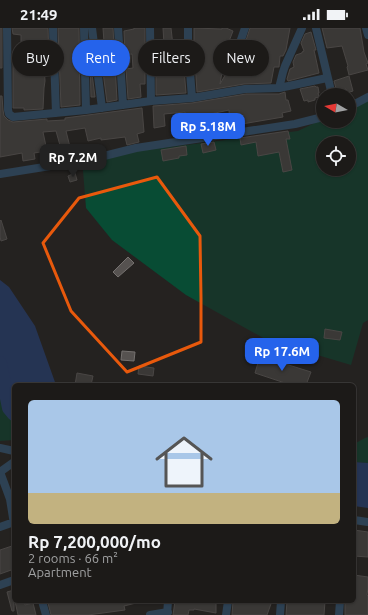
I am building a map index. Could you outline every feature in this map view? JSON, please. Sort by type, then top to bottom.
[{"type":"street","points":[[7,28],[8,110],[11,116],[16,117],[86,110],[151,101],[192,98],[245,89],[279,88],[327,78]]},
{"type":"street","points":[[53,28],[56,113]]},
{"type":"street","points":[[84,28],[86,110]]},
{"type":"street","points":[[92,28],[102,108]]},
{"type":"street","points":[[118,28],[123,105]]},
{"type":"street","points":[[150,28],[151,101]]},
{"type":"street","points":[[188,28],[192,98]]},
{"type":"street","points":[[242,40],[246,28]]},
{"type":"street","points":[[279,88],[285,66],[302,28]]},
{"type":"street","points":[[316,28],[330,88]]},
{"type":"street","points":[[366,28],[368,35]]},
{"type":"street","points":[[356,103],[368,97]]},
{"type":"street","points":[[0,174],[88,160],[136,148],[295,124],[316,119]]},
{"type":"street","points":[[0,448],[12,451]]},
{"type":"street","points":[[12,463],[0,472],[10,499],[12,511]]},
{"type":"street","points":[[356,520],[368,522]]},
{"type":"street","points":[[0,528],[12,524]]},
{"type":"street","points":[[0,585],[12,581]]},
{"type":"street","points":[[43,603],[46,615]]},
{"type":"street","points":[[226,615],[228,603]]},
{"type":"street","points":[[280,615],[282,603]]},
{"type":"street","points":[[339,615],[340,603]]},
{"type":"street","points":[[150,615],[168,613]]},
{"type":"highlighted area","points":[[157,177],[200,236],[201,342],[127,372],[71,311],[43,243],[79,198]]},
{"type":"green space","points":[[368,97],[368,320],[363,323],[351,365],[267,340],[186,295],[112,240],[86,208],[82,158],[298,131],[316,122],[316,128],[356,128],[356,103]]},
{"type":"green space","points":[[0,389],[12,415],[12,440],[0,441]]},
{"type":"green space","points":[[368,437],[368,463],[356,462],[356,443]]},
{"type":"water","points":[[0,280],[9,287],[35,326],[55,383],[12,383],[12,415],[0,389]]},
{"type":"water","points":[[356,462],[368,463],[368,508],[356,506]]},
{"type":"building","points":[[0,28],[2,28],[2,68],[0,68]]},
{"type":"building","points":[[12,28],[48,28],[48,40],[21,40],[21,35],[13,34]]},
{"type":"building","points":[[58,28],[79,28],[79,40],[72,40],[72,76],[80,76],[80,105],[61,107],[60,76],[64,76],[64,40],[58,40]]},
{"type":"building","points":[[103,28],[113,28],[114,40],[104,40]]},
{"type":"building","points":[[145,28],[145,40],[138,40],[138,76],[145,76],[145,84],[140,84],[141,97],[128,99],[126,76],[130,76],[130,68],[133,68],[132,54],[130,54],[130,40],[124,40],[124,31]]},
{"type":"building","points":[[163,28],[171,28],[172,40],[164,40]]},
{"type":"building","points":[[194,28],[226,28],[233,31],[230,40],[213,40],[213,76],[221,76],[220,84],[225,76],[269,76],[269,40],[246,40],[250,28],[290,28],[286,50],[283,56],[280,56],[279,67],[274,67],[271,83],[244,84],[197,92],[196,76],[205,76],[205,40],[194,40]]},
{"type":"building","points":[[322,28],[360,28],[364,52],[368,63],[366,64],[368,70],[349,75],[342,46],[327,48]]},
{"type":"building","points":[[311,32],[316,50],[314,50],[319,73],[288,81],[287,79],[290,69],[294,67],[293,62],[296,55],[304,51],[301,43],[305,34]]},
{"type":"building","points":[[13,76],[45,76],[43,109],[24,110],[24,108],[13,108]]},
{"type":"building","points":[[90,76],[92,76],[95,97],[91,97]]},
{"type":"building","points":[[104,76],[116,76],[117,100],[107,102]]},
{"type":"building","points":[[156,76],[185,76],[186,93],[156,95]]},
{"type":"building","points":[[349,76],[352,88],[336,88],[334,81]]},
{"type":"building","points":[[315,86],[318,87],[316,88],[315,100],[308,102],[308,100],[304,101],[300,89]]},
{"type":"building","points":[[285,92],[286,100],[288,100],[291,111],[282,113],[283,117],[230,125],[229,110],[206,115],[207,123],[187,127],[185,112],[164,114],[165,126],[154,128],[153,106],[192,103],[246,94],[279,94]]},
{"type":"building","points":[[0,96],[2,96],[4,116],[13,122],[47,119],[47,121],[65,120],[65,118],[142,108],[144,132],[137,134],[139,142],[127,145],[125,137],[101,140],[101,138],[88,141],[85,128],[66,131],[70,147],[61,149],[56,131],[43,132],[47,151],[34,153],[35,159],[23,161],[22,153],[0,157]]},
{"type":"building","points":[[288,131],[290,139],[286,139],[292,170],[283,172],[279,152],[258,156],[256,142],[241,145],[240,138]]},
{"type":"building","points":[[214,142],[216,150],[203,153],[201,144]]},
{"type":"building","points":[[186,146],[187,155],[163,161],[161,150]]},
{"type":"building","points":[[75,173],[77,180],[70,182],[68,176]]},
{"type":"building","points":[[1,220],[7,239],[1,241],[0,221]]},
{"type":"building","points":[[128,257],[134,263],[118,277],[113,272]]},
{"type":"building","points":[[325,329],[342,332],[340,340],[324,338]]},
{"type":"building","points":[[122,351],[135,352],[134,361],[121,360]]},
{"type":"building","points":[[260,356],[311,372],[307,383],[285,383],[255,373]]},
{"type":"building","points":[[139,366],[154,368],[153,376],[138,374]]},
{"type":"building","points":[[77,373],[93,376],[91,383],[75,383]]},
{"type":"building","points":[[356,530],[368,532],[368,557],[356,556]]},
{"type":"building","points":[[12,546],[12,570],[0,574],[0,550]]},
{"type":"building","points":[[356,575],[368,577],[368,615],[345,615],[345,603],[356,603]]},
{"type":"building","points":[[12,591],[12,603],[14,603],[14,611],[12,611],[7,592]]},
{"type":"building","points":[[15,603],[24,603],[25,605],[33,603],[36,615],[18,615]]},
{"type":"building","points":[[48,603],[136,603],[124,606],[125,610],[88,615],[51,615]]},
{"type":"building","points":[[175,603],[216,603],[216,613],[194,609],[189,610],[188,615],[173,615]]},
{"type":"building","points":[[233,603],[271,603],[267,615],[232,615]]},
{"type":"building","points":[[287,603],[325,603],[324,615],[286,615]]},
{"type":"waterway","points":[[0,363],[9,408],[12,412]]}]
